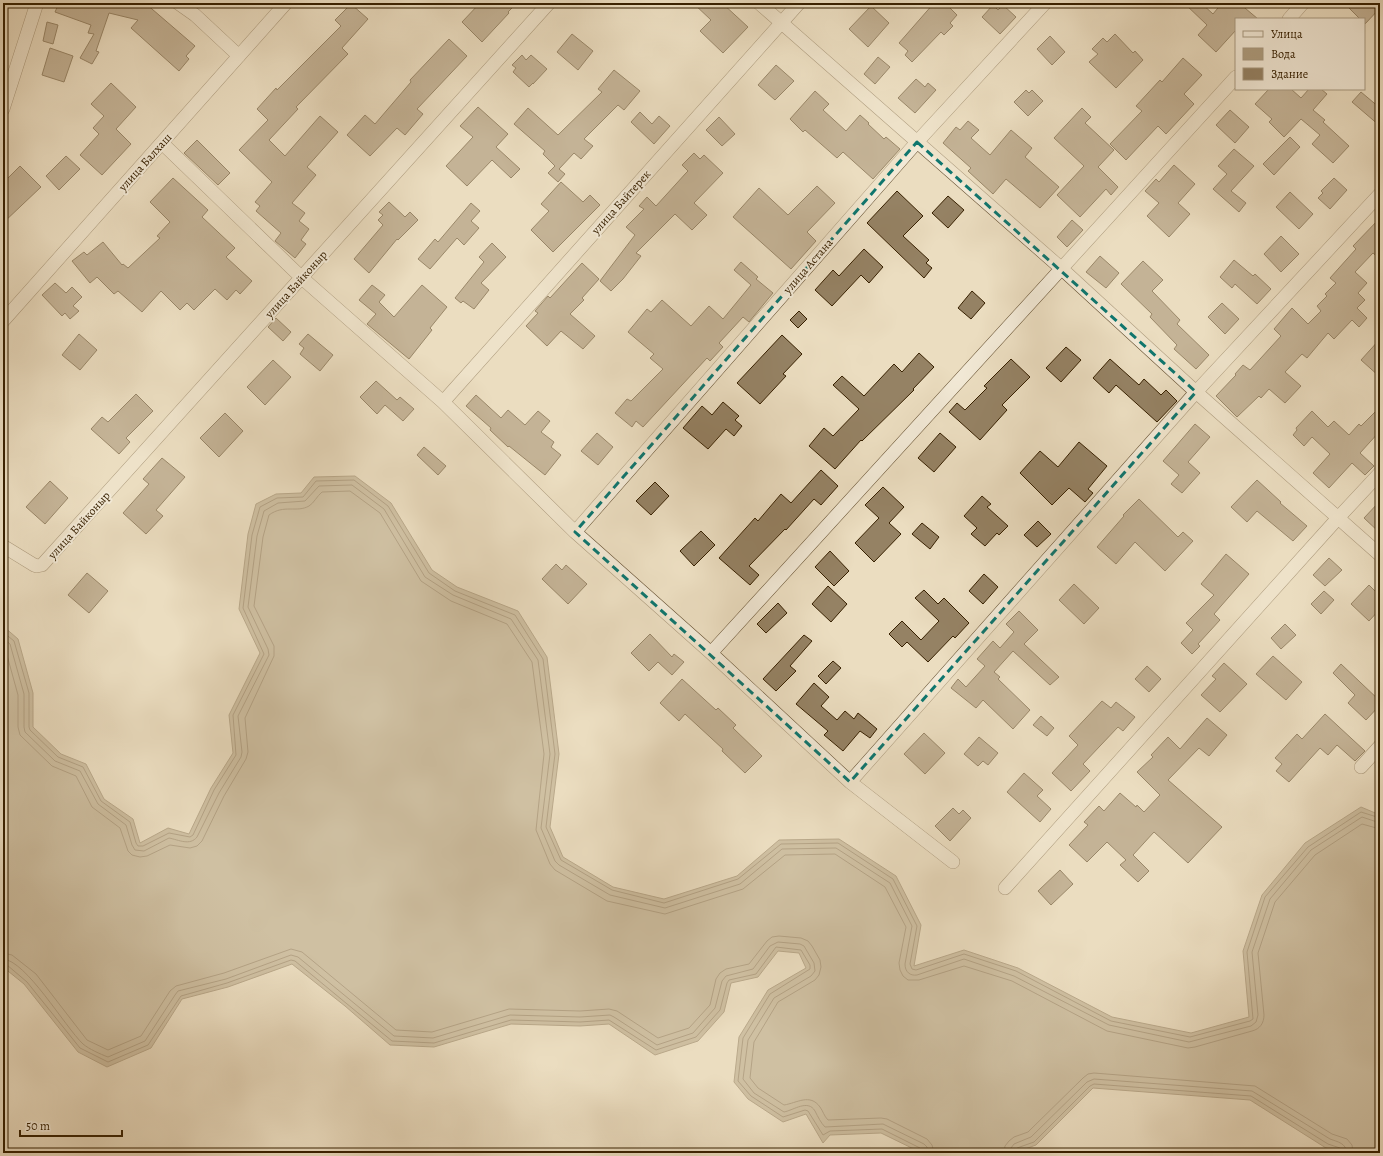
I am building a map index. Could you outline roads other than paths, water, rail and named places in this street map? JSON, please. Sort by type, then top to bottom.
[{"type":"street","points":[[3,109],[36,3]]},
{"type":"street","points":[[178,3],[195,15],[239,56]]},
{"type":"street","name":"улица Балхаш","points":[[3,321],[286,3]]},
{"type":"street","name":"улица Байконыр","points":[[3,546],[34,565],[42,565],[549,3]]},
{"type":"street","points":[[759,3],[1062,269],[1196,392],[1380,555]]},
{"type":"street","name":"улица Байтерек","points":[[443,402],[799,3]]},
{"type":"street","name":"улица Астана","points":[[575,532],[917,142],[1045,3]]},
{"type":"street","points":[[1290,18],[1303,3]]},
{"type":"street","points":[[711,653],[1235,78]]},
{"type":"street","points":[[162,143],[302,278],[443,402],[575,532],[711,653],[850,782],[953,862]]},
{"type":"street","points":[[850,782],[1196,392],[1380,194]]},
{"type":"street","points":[[1005,888],[1380,473]]},
{"type":"street","points":[[1361,767],[1380,746]]},
{"type":"water","points":[[355,476],[391,503],[432,570],[457,587],[518,611],[547,657],[559,754],[550,827],[563,857],[613,887],[664,899],[737,876],[779,840],[839,839],[896,876],[921,925],[914,966],[964,950],[1018,968],[1112,1017],[1191,1033],[1249,1017],[1243,951],[1262,895],[1305,843],[1361,807],[1380,815],[1380,1153],[1344,1153],[1326,1148],[1250,1100],[1093,1088],[1036,1145],[1014,1153],[922,1153],[881,1133],[830,1135],[823,1143],[806,1114],[783,1122],[748,1099],[734,1082],[739,1037],[768,990],[806,968],[799,953],[778,951],[758,977],[731,983],[724,1012],[698,1041],[655,1055],[609,1024],[580,1026],[511,1024],[434,1047],[390,1045],[345,1006],[292,964],[228,987],[182,999],[151,1048],[107,1067],[78,1052],[24,984],[3,967],[3,626],[18,639],[33,693],[33,727],[61,754],[86,764],[104,799],[133,819],[140,843],[168,828],[189,834],[211,788],[233,753],[229,715],[260,653],[239,609],[248,534],[256,504],[276,494],[301,493],[314,477]]}]
